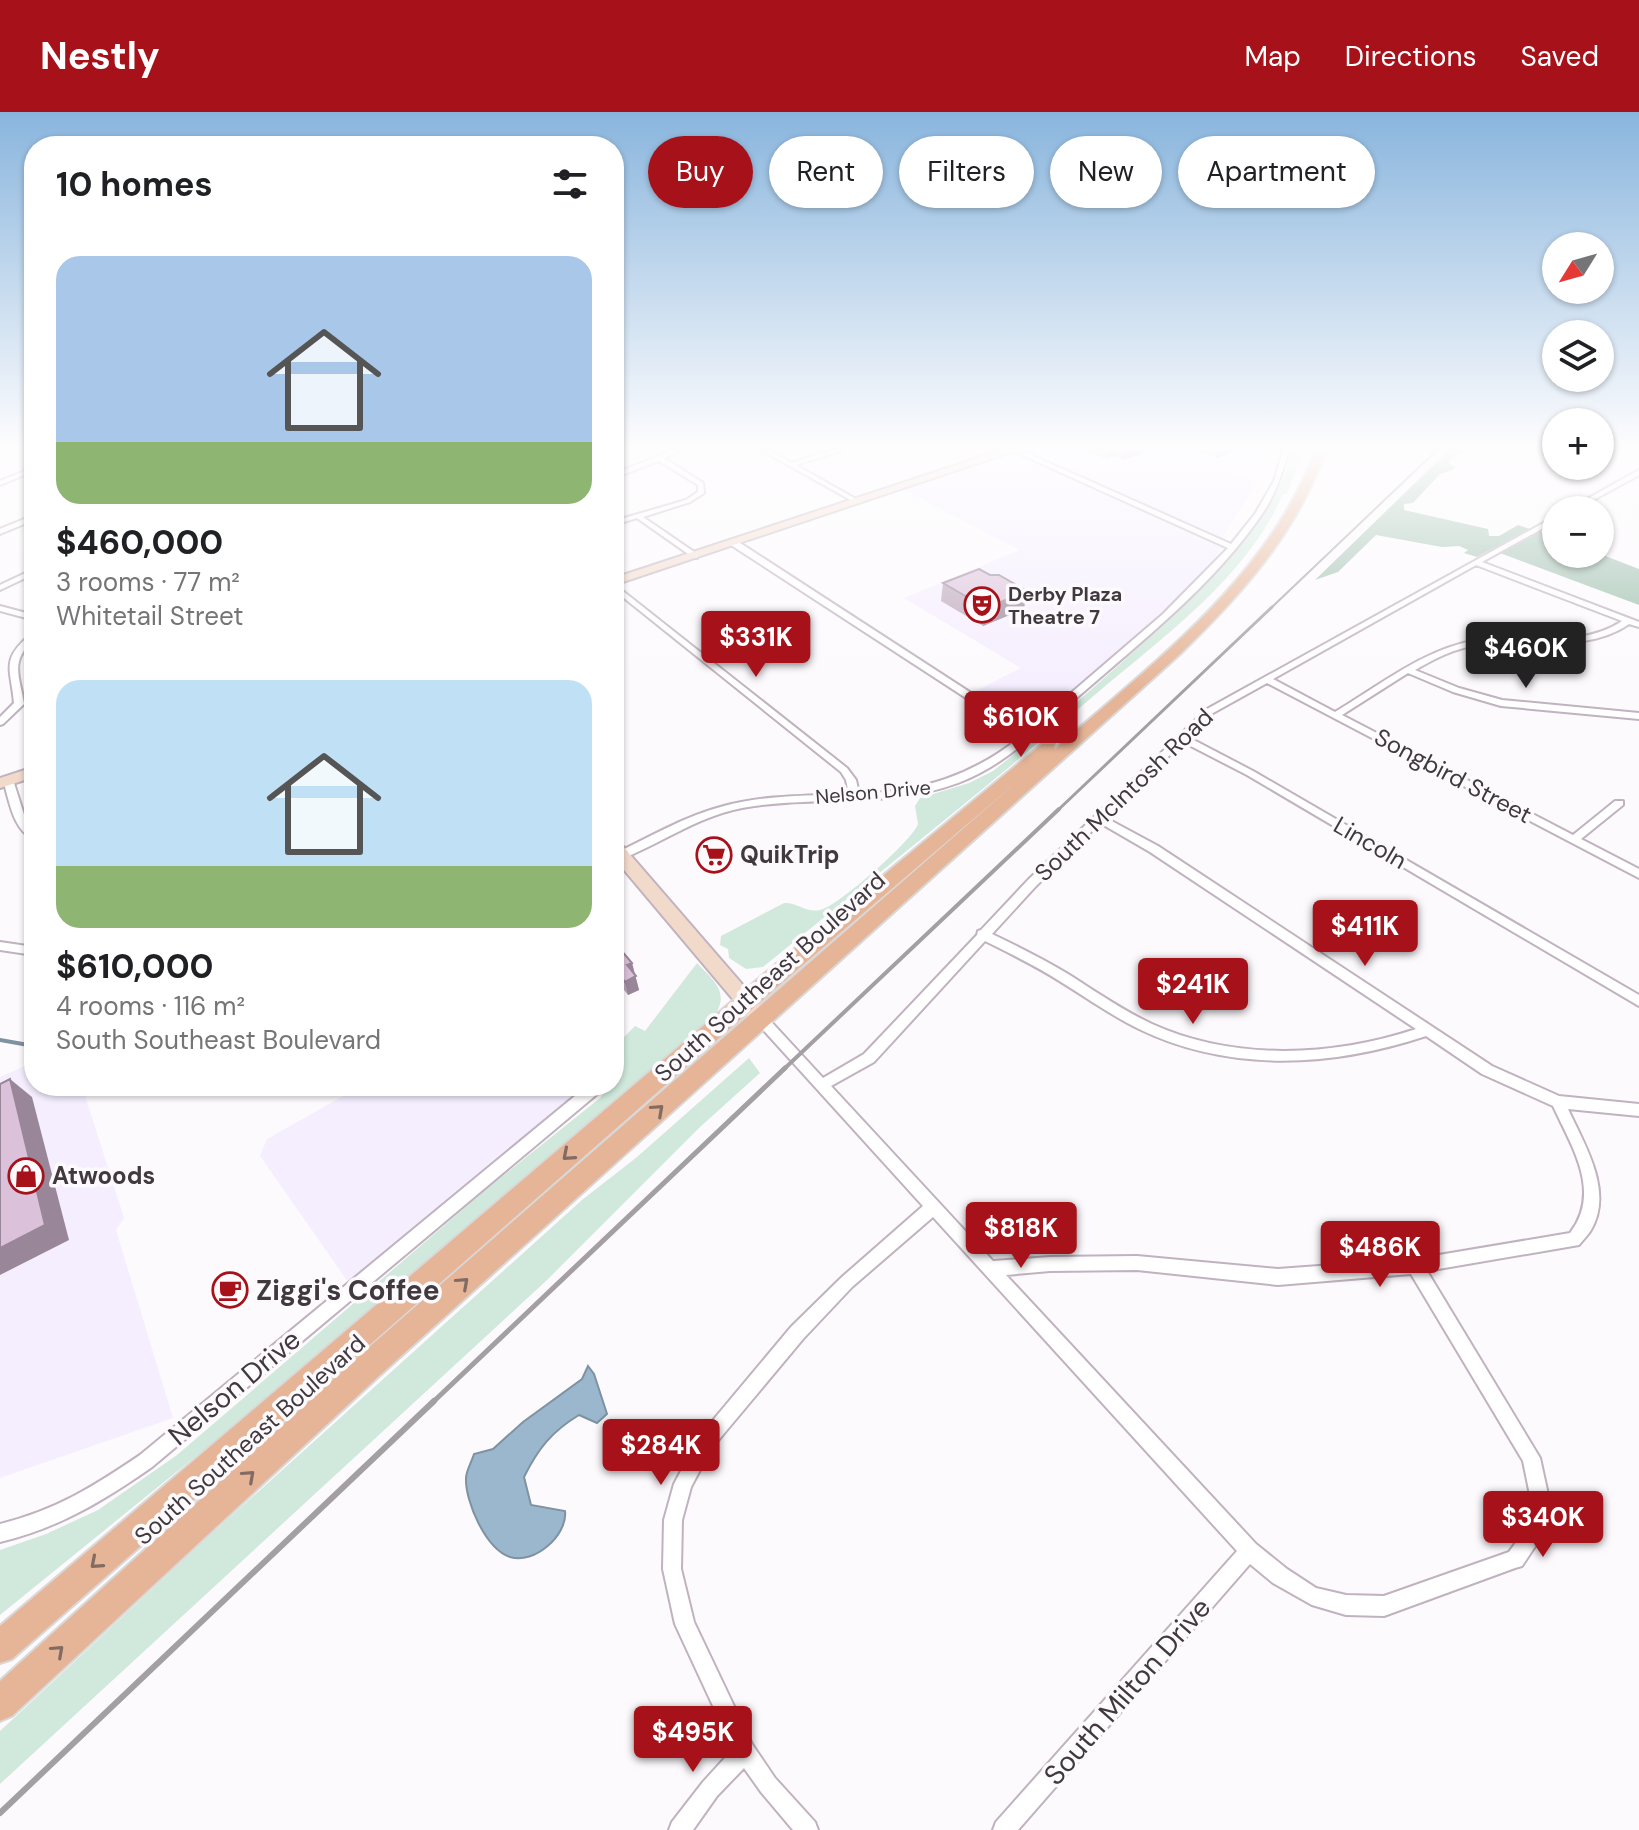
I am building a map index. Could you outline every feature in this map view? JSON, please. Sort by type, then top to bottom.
[{"type":"main road","points":[[624,580],[773,530]]},
{"type":"main road","name":"South Southeast Boulevard","points":[[0,1647],[753,1010],[1204,623],[1259,562],[1281,530]]},
{"type":"main road","points":[[4,782],[24,775]]},
{"type":"main road","points":[[624,863],[753,1010]]},
{"type":"main road","name":"South Southeast Boulevard","points":[[0,1704],[753,1010]]},
{"type":"street","points":[[658,530],[694,556]]},
{"type":"street","points":[[1194,530],[1232,547]]},
{"type":"street","name":"Nelson Drive","points":[[624,851],[705,816],[739,806],[940,786],[977,771],[1028,734],[1180,602],[1244,530]]},
{"type":"street","name":"South McIntosh Road","points":[[822,1085],[869,1058],[982,934],[1210,711],[1535,530]]},
{"type":"street","points":[[734,543],[1028,734]]},
{"type":"street","points":[[1477,563],[1639,625]]},
{"type":"street","points":[[0,588],[24,576]]},
{"type":"street","points":[[624,592],[844,770],[851,780],[854,796]]},
{"type":"street","points":[[0,608],[24,615]]},
{"type":"street","points":[[1336,715],[1441,653],[1472,643],[1597,636],[1619,630],[1628,621]]},
{"type":"street","points":[[0,722],[19,704],[10,669],[11,660],[24,645]]},
{"type":"street","points":[[1410,671],[1460,692],[1501,703],[1639,716]]},
{"type":"street","name":"Songbird Street","points":[[1266,679],[1639,874]]},
{"type":"street","name":"Lincoln","points":[[1181,737],[1250,773],[1639,1001]]},
{"type":"street","points":[[4,782],[24,827]]},
{"type":"street","points":[[1574,840],[1619,803]]},
{"type":"street","points":[[1098,818],[1154,849],[1487,1070],[1558,1102],[1639,1110]]},
{"type":"street","points":[[982,934],[1034,960],[1157,1032],[1216,1051],[1346,1053],[1372,1049],[1426,1031]]},
{"type":"street","points":[[0,946],[24,950]]},
{"type":"street","points":[[753,1010],[1249,1551],[1312,1596],[1346,1605],[1384,1606],[1515,1559],[1532,1536],[1539,1499],[1531,1458],[1415,1266]]},
{"type":"street","name":"Nelson Drive","points":[[0,1533],[55,1518],[88,1501],[146,1461],[585,1096]]},
{"type":"street","points":[[993,1269],[1050,1264],[1137,1263],[1278,1277],[1415,1266],[1574,1240],[1583,1231],[1593,1204],[1592,1184],[1558,1102]]},
{"type":"street","points":[[807,1830],[768,1785],[745,1751],[717,1698],[678,1602],[671,1546],[673,1520],[683,1484],[705,1443],[797,1333],[847,1282],[934,1206]]},
{"type":"street","name":"South Milton Drive","points":[[1004,1830],[1249,1551]]},
{"type":"street","points":[[680,1830],[710,1789],[745,1751]]},
{"type":"shaded area","points":[[981,530],[1186,530],[1224,547],[1159,621],[1028,734],[968,695],[1021,668],[904,598],[1019,550]]},
{"type":"shaded area","points":[[1204,530],[1227,530],[1222,538]]},
{"type":"shaded area","points":[[24,1066],[24,1096],[85,1096],[124,1218],[116,1230],[173,1418],[0,1478],[0,1077]]},
{"type":"shaded area","points":[[343,1096],[570,1096],[578,1105],[353,1289],[260,1156],[267,1139]]},
{"type":"green space","points":[[1250,530],[1263,530],[1226,578],[1176,627],[763,967],[746,969],[729,958],[728,949],[720,945],[721,936],[784,903],[815,911],[842,898],[889,858],[913,832],[918,824],[915,806],[920,798],[969,783],[993,771],[1116,668],[1213,574]]},
{"type":"green space","points":[[1366,530],[1488,530],[1489,536],[1499,536],[1509,530],[1528,530],[1477,557],[1464,553],[1468,550],[1459,546],[1442,547],[1376,535],[1338,572],[1315,580]]},
{"type":"green space","points":[[1540,531],[1542,568],[1614,568],[1614,559],[1639,569],[1639,605],[1500,553]]},
{"type":"green space","points":[[697,963],[718,987],[721,1000],[715,1015],[624,1092],[624,1037],[635,1026],[645,1031]]},
{"type":"green space","points":[[749,1058],[760,1073],[700,1127],[546,1281],[0,1784],[0,1731],[210,1535],[582,1200],[637,1157]]},
{"type":"green space","points":[[620,1096],[206,1448],[0,1615],[0,1550],[46,1534],[98,1510],[177,1455],[489,1187],[600,1098]]},
{"type":"water","points":[[588,1366],[594,1374],[607,1414],[597,1423],[579,1415],[561,1428],[540,1450],[524,1477],[531,1505],[565,1511],[561,1529],[539,1552],[529,1557],[510,1557],[493,1545],[473,1511],[466,1478],[474,1454],[493,1449],[523,1422],[582,1379]]},
{"type":"building","points":[[979,569],[990,575],[999,575],[1027,591],[986,608],[943,583]]},
{"type":"building","points":[[624,954],[632,963],[627,965],[636,976],[625,982]]},
{"type":"building","points":[[10,1079],[45,1225],[0,1248],[0,1084]]},
{"type":"waterway","points":[[0,1040],[24,1044]]},
{"type":"railway","points":[[1270,609],[1353,530]]},
{"type":"railway","points":[[1057,811],[1272,607]]},
{"type":"railway","points":[[783,1070],[1059,809]]},
{"type":"railway","points":[[432,1403],[785,1068]]},
{"type":"railway","points":[[0,1813],[434,1401]]},
{"type":"place","name":"Derby Plaza Theatre 7","points":[[982,605]]},
{"type":"place","name":"QuikTrip","points":[[714,855]]},
{"type":"place","name":"Atwoods","points":[[26,1176]]},
{"type":"place","name":"Ziggi's Coffee","points":[[230,1290]]}]
